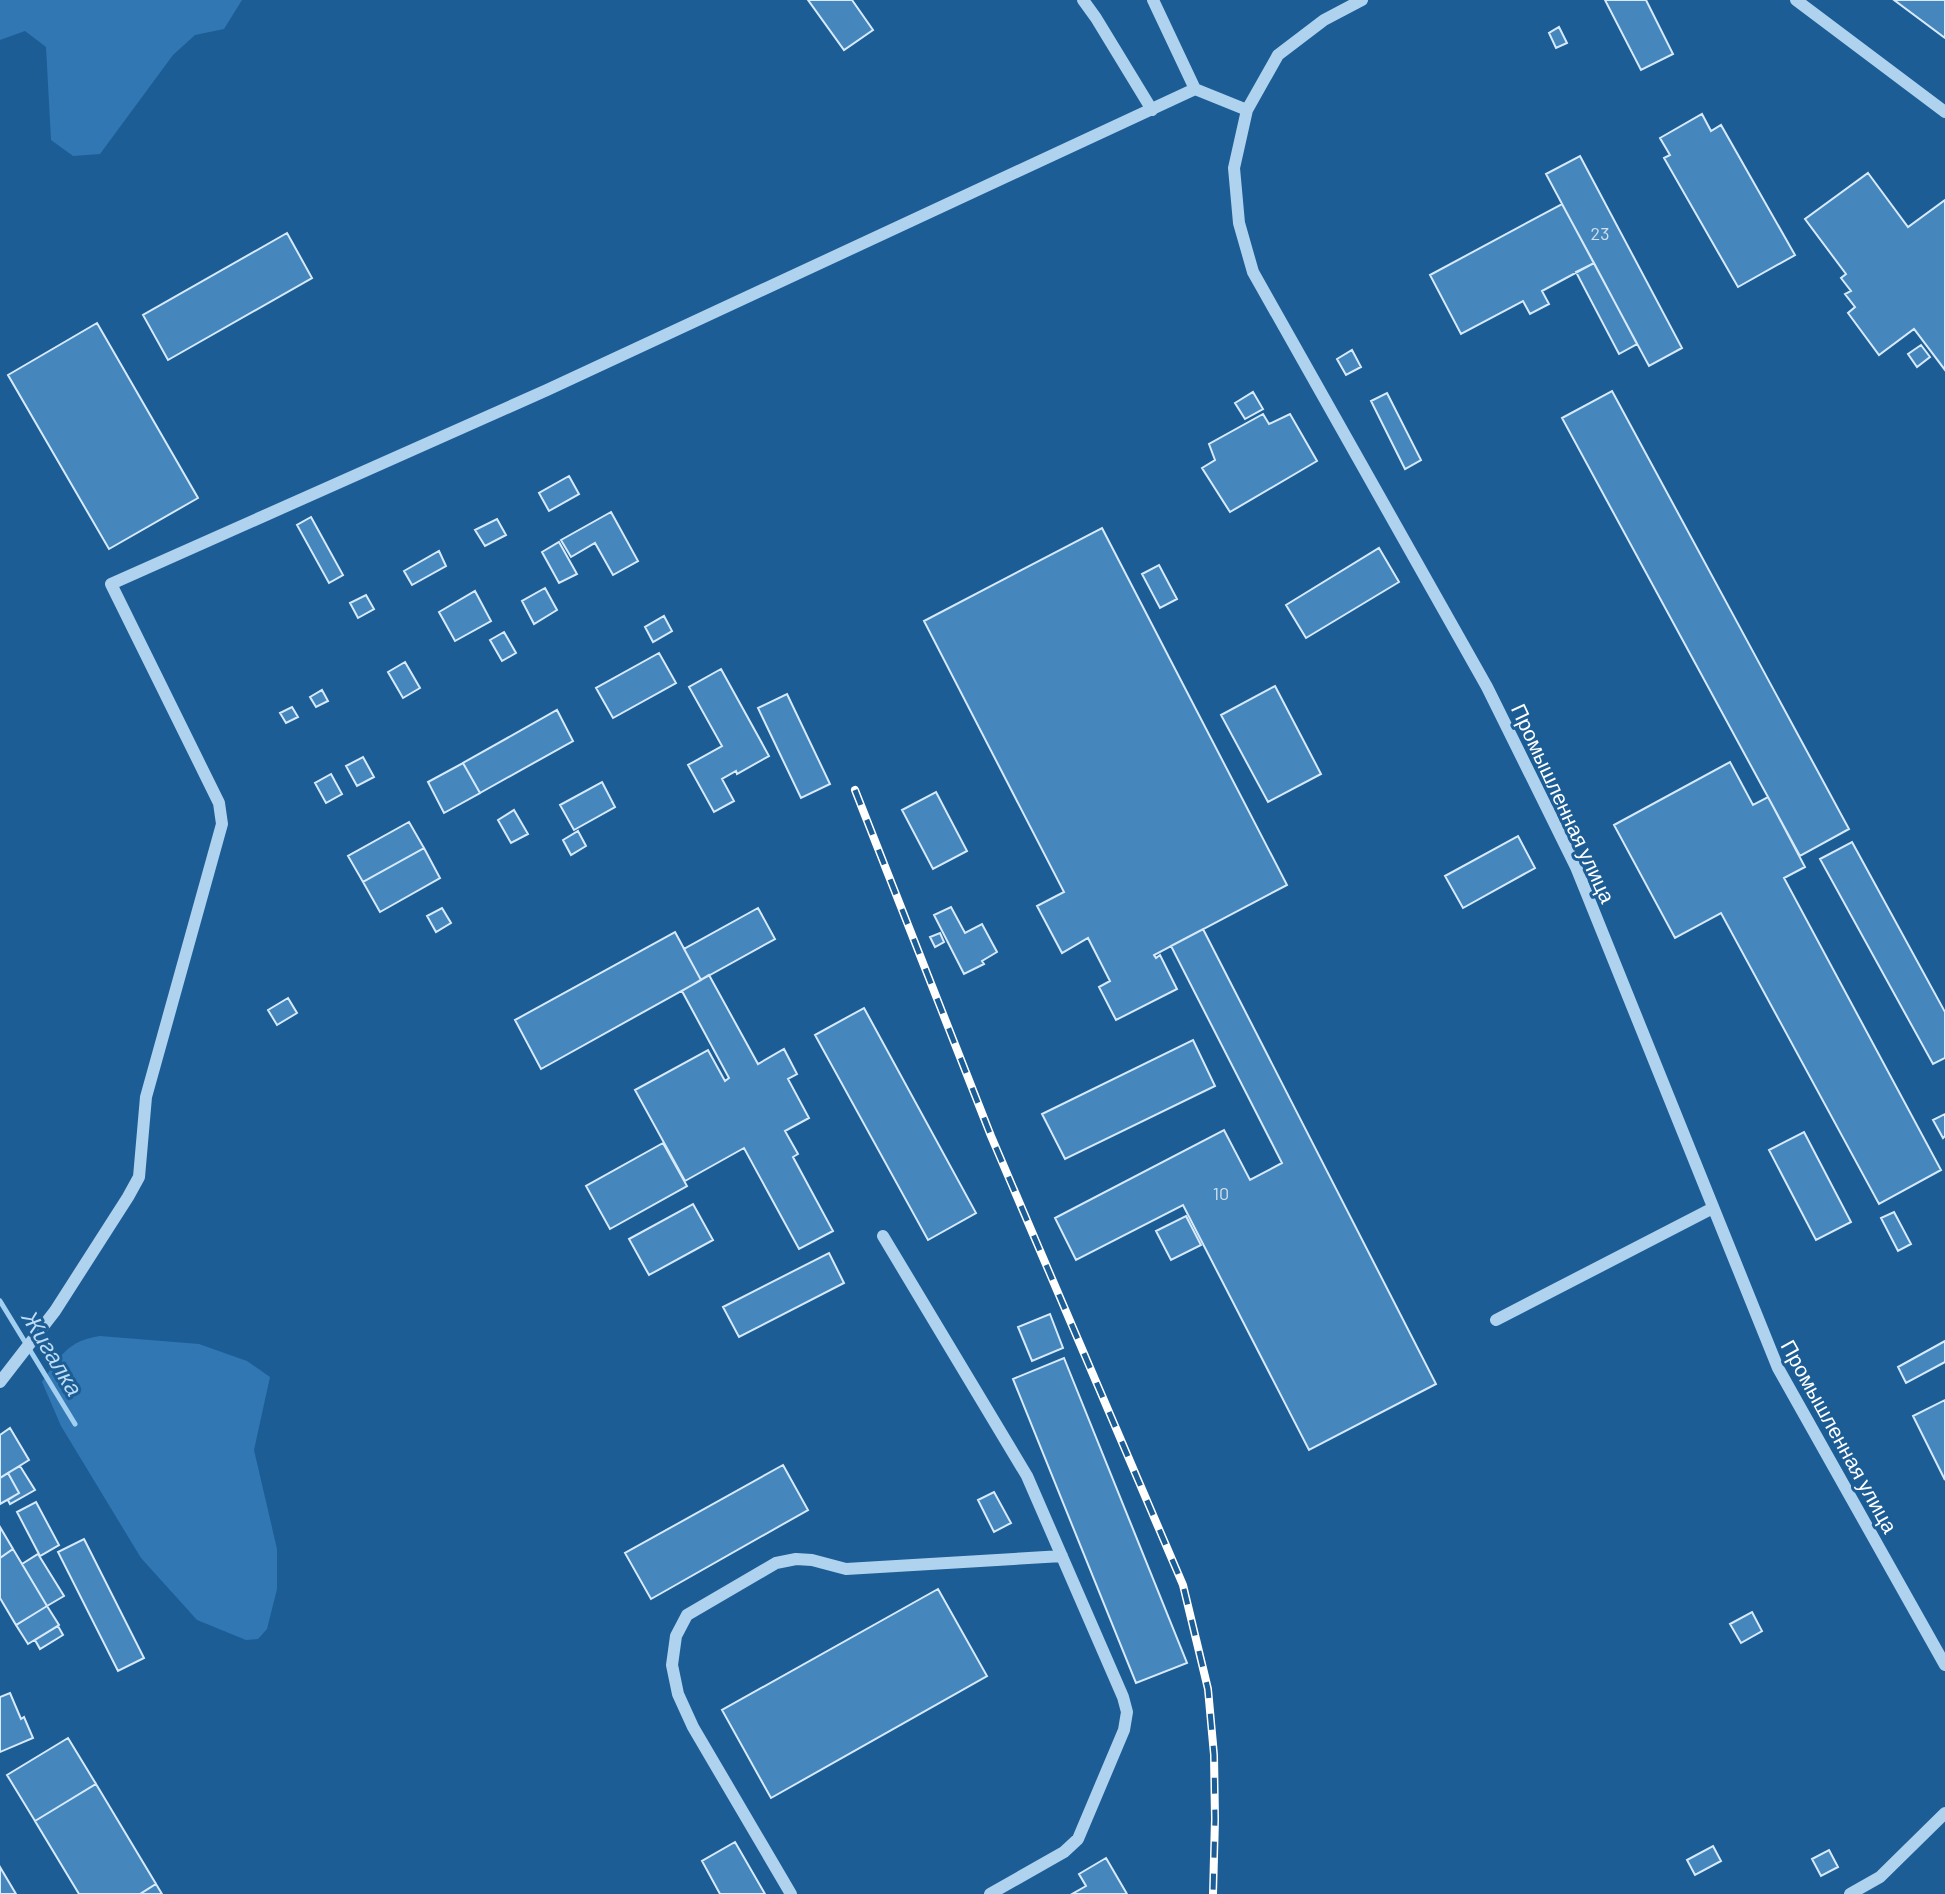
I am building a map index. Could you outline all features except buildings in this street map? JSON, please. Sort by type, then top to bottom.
[{"type":"street","points":[[1083,0],[1152,110]]},
{"type":"street","points":[[1153,0],[1195,89],[1247,110]]},
{"type":"street","name":"Промышленная улица","points":[[1362,0],[1324,20],[1278,55],[1247,110],[1234,168],[1239,223],[1253,272],[1487,687],[1576,867],[1778,1368],[1945,1665]]},
{"type":"street","points":[[1796,0],[1945,112]]},
{"type":"street","points":[[0,1382],[55,1311],[139,1177],[146,1097],[222,824],[219,803],[111,584],[547,390],[1195,89]]},
{"type":"street","points":[[1496,1320],[1713,1208]]},
{"type":"street","points":[[883,1236],[1027,1476],[1123,1697],[1127,1712],[1124,1730],[1078,1839],[1064,1852],[990,1894]]},
{"type":"street","points":[[791,1894],[693,1727],[678,1694],[672,1665],[676,1636],[687,1615],[776,1563],[796,1559],[812,1560],[846,1569],[1062,1556]]},
{"type":"street","points":[[1850,1894],[1880,1877],[1945,1813]]},
{"type":"shaded area","points":[[0,0],[242,0],[224,29],[195,35],[173,55],[100,154],[73,156],[51,140],[46,47],[25,31],[0,40]]},
{"type":"shaded area","points":[[100,1336],[199,1344],[247,1361],[270,1377],[254,1450],[277,1549],[277,1589],[267,1629],[258,1639],[246,1640],[197,1620],[141,1558],[61,1426],[42,1382],[59,1358],[72,1346]]},
{"type":"waterway","name":"Жигалка","points":[[0,1301],[75,1424]]},
{"type":"railway","points":[[855,790],[991,1136],[1183,1585],[1208,1689],[1214,1755],[1213,1894]]}]
